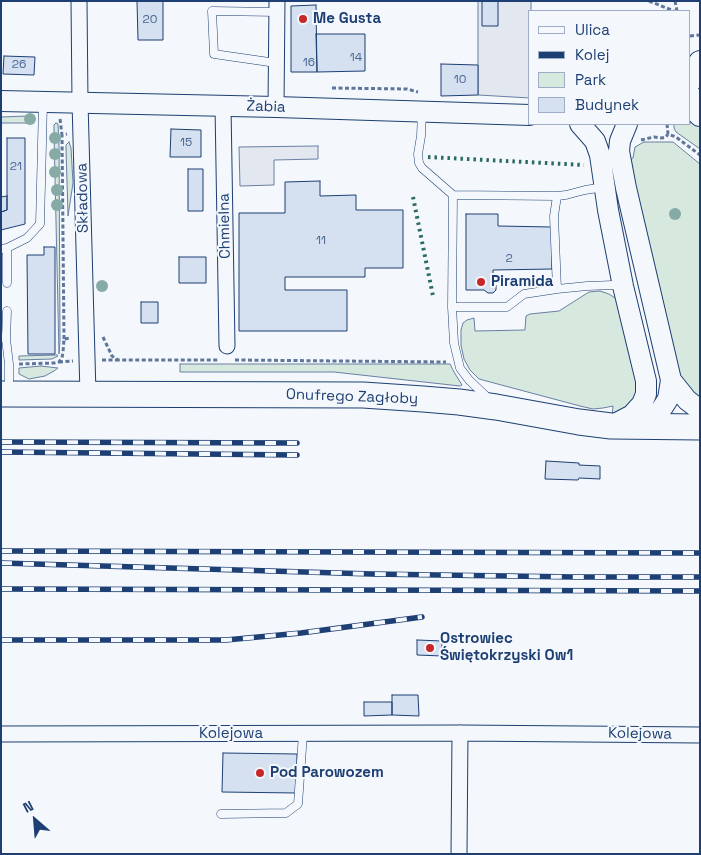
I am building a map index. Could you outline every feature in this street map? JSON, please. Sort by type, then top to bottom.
[{"type":"main road","points":[[691,78],[700,62]]},
{"type":"main road","name":"Onufrego Zagłoby","points":[[5,394],[335,394],[423,399],[496,407],[611,426],[700,427]]},
{"type":"street","name":"Składowa","points":[[79,1],[88,394]]},
{"type":"street","points":[[276,107],[277,7]]},
{"type":"street","name":"Żabia","points":[[1,101],[528,115]]},
{"type":"street","name":"Chmielna","points":[[223,106],[225,353]]},
{"type":"street","points":[[581,125],[595,141],[614,187],[670,380],[668,399],[650,427]]},
{"type":"street","points":[[611,426],[632,415],[642,404],[646,394],[646,381],[623,286],[614,187],[620,157],[620,141],[627,125]]},
{"type":"street","points":[[670,380],[687,400],[700,410]]},
{"type":"street","points":[[459,854],[460,733]]},
{"type":"street","name":"Kolejowa","points":[[1,734],[460,733],[700,735]]},
{"type":"lane","points":[[276,63],[214,54],[212,11],[277,7]]},
{"type":"lane","points":[[7,283],[4,248],[27,238],[40,224],[43,102]]},
{"type":"lane","points":[[422,112],[418,154],[419,164],[453,195],[557,196],[614,187]]},
{"type":"lane","points":[[453,195],[452,307],[454,343],[460,368],[469,380],[496,407]]},
{"type":"lane","points":[[557,196],[554,216],[557,289]]},
{"type":"lane","points":[[452,307],[507,307],[524,294],[587,286],[623,286]]},
{"type":"lane","points":[[5,394],[9,364],[4,338],[7,311]]},
{"type":"lane","points":[[221,814],[286,813],[298,804],[302,734]]},
{"type":"path","points":[[649,1],[673,10]]},
{"type":"path","points":[[667,125],[668,134]]},
{"type":"path","points":[[620,157],[630,155],[631,145],[636,141],[654,137],[662,138],[668,134]]},
{"type":"path","points":[[668,134],[676,137],[700,156]]},
{"type":"path","points":[[9,364],[59,362],[62,358],[64,339],[86,337],[102,337],[112,356],[118,360],[225,353]]},
{"type":"path","points":[[233,360],[458,362]]},
{"type":"green space","points":[[27,116],[30,121],[27,123],[1,123],[1,117]]},
{"type":"green space","points":[[691,121],[700,125],[700,149],[676,132],[674,125],[691,125]]},
{"type":"green space","points":[[58,124],[59,144],[59,354],[54,133],[54,125]]},
{"type":"green space","points":[[69,142],[73,183],[68,216],[66,145]]},
{"type":"green space","points":[[644,142],[673,142],[700,164],[700,404],[674,373],[627,161],[633,158],[635,147]]},
{"type":"green space","points":[[600,291],[618,300],[646,387],[611,426],[613,406],[593,409],[580,406],[479,379],[470,370],[464,359],[461,345],[461,330],[463,323],[467,320],[474,318],[475,331],[525,330],[526,316],[559,311],[589,292]]},
{"type":"green space","points":[[57,355],[52,359],[19,360],[19,356]]},
{"type":"green space","points":[[180,364],[450,364],[462,385],[334,372],[180,372]]},
{"type":"green space","points":[[41,366],[58,368],[45,376],[29,379],[19,374],[19,368]]},
{"type":"shaded area","points":[[478,1],[531,1],[531,10],[528,10],[528,98],[478,95]]},
{"type":"shaded area","points":[[318,146],[318,159],[274,160],[274,185],[240,186],[239,147]]},
{"type":"building","points":[[137,1],[163,1],[163,40],[138,40]]},
{"type":"building","points":[[482,1],[498,1],[498,26],[482,26]]},
{"type":"building","points":[[316,5],[317,72],[291,72],[291,6]]},
{"type":"building","points":[[316,34],[365,34],[365,71],[317,72]]},
{"type":"building","points":[[4,56],[35,57],[34,75],[3,74]]},
{"type":"building","points":[[441,64],[478,65],[478,95],[441,96]]},
{"type":"building","points":[[171,129],[201,130],[201,157],[170,157]]},
{"type":"building","points":[[7,138],[25,138],[25,224],[1,230],[1,212],[7,210]]},
{"type":"building","points":[[188,169],[203,169],[203,211],[188,211]]},
{"type":"building","points":[[320,181],[320,196],[356,195],[356,210],[403,210],[403,268],[365,268],[365,277],[285,277],[285,290],[347,290],[347,331],[239,331],[239,213],[285,213],[285,182]]},
{"type":"building","points":[[7,196],[7,210],[1,212],[1,197]]},
{"type":"building","points":[[466,214],[498,214],[498,226],[552,227],[552,269],[493,270],[493,282],[496,285],[496,290],[493,293],[488,293],[484,290],[466,290]]},
{"type":"building","points":[[44,247],[55,247],[55,354],[28,354],[27,255],[44,255]]},
{"type":"building","points":[[179,257],[206,257],[206,283],[179,283]]},
{"type":"building","points":[[141,302],[158,302],[158,323],[141,323]]},
{"type":"building","points":[[546,461],[600,466],[600,479],[545,479]]},
{"type":"building","name":"Ostrowiec Świętokrzyski Ow1","points":[[417,640],[442,641],[442,656],[417,655]]},
{"type":"building","points":[[392,695],[418,695],[419,716],[392,715]]},
{"type":"building","points":[[364,702],[392,702],[392,715],[364,716]]},
{"type":"building","name":"Pod Parowozem","points":[[223,753],[297,754],[297,793],[222,792]]},
{"type":"railway","points":[[1,442],[297,443]]},
{"type":"railway","points":[[1,452],[297,455]]},
{"type":"railway","points":[[1,551],[700,553]]},
{"type":"railway","points":[[1,563],[372,574],[700,577]]},
{"type":"railway","points":[[1,589],[700,591]]},
{"type":"railway","points":[[1,640],[226,640],[301,633],[422,617]]},
{"type":"hedge","points":[[428,157],[584,165]]},
{"type":"hedge","points":[[413,197],[433,296]]},
{"type":"place","name":"Me Gusta","points":[[303,19]]},
{"type":"place","name":"Piramida","points":[[481,282]]},
{"type":"place","name":"Ostrowiec Świętokrzyski Ow1","points":[[430,648]]},
{"type":"place","name":"Pod Parowozem","points":[[260,773]]}]
